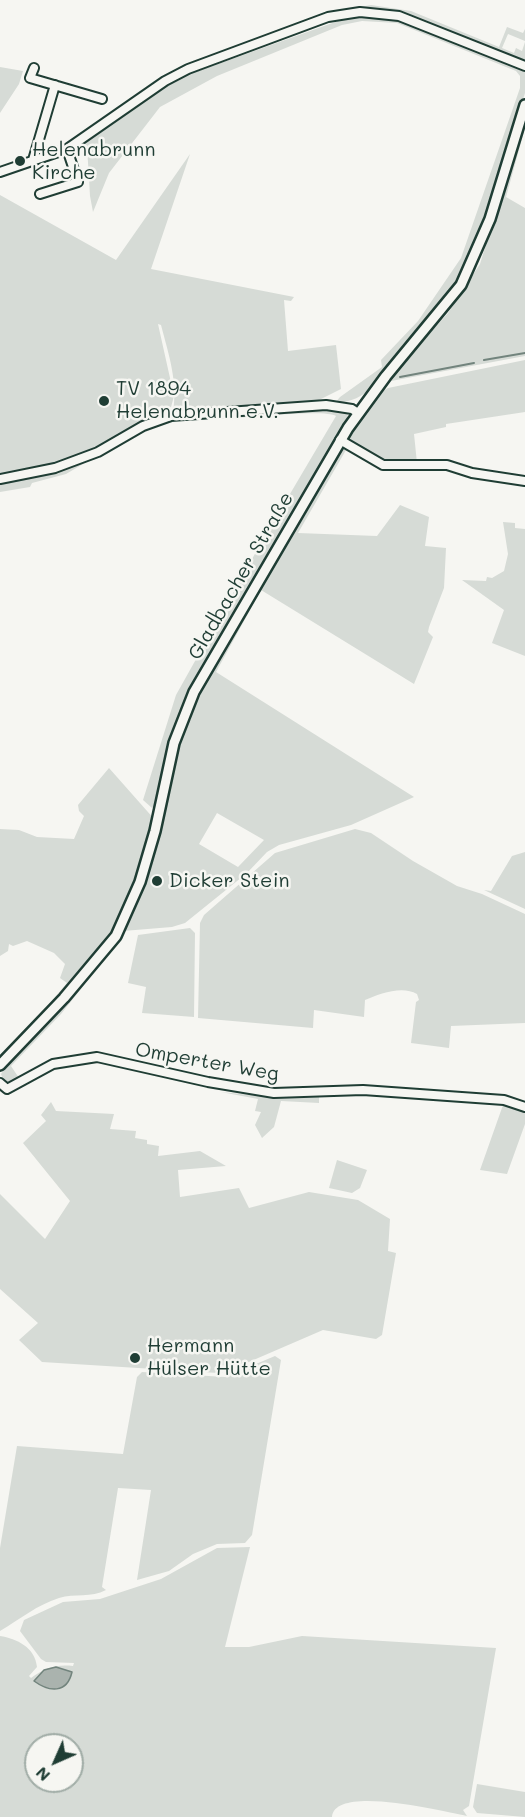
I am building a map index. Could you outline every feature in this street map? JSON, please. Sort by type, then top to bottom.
[{"type":"main road","name":"Gladbacher Straße","points":[[0,1065],[64,998],[116,936],[140,882],[155,831],[174,743],[194,692],[358,413],[461,285],[490,219],[525,105]]},
{"type":"street","points":[[0,172],[67,149],[165,81],[194,67],[328,17],[360,12],[399,16],[525,66]]},
{"type":"street","points":[[34,68],[30,78],[102,99]]},
{"type":"street","points":[[33,160],[55,85]]},
{"type":"street","points":[[40,194],[78,182],[67,149]]},
{"type":"street","points":[[0,479],[55,468],[98,452],[143,426],[171,416],[326,405],[352,409],[358,413]]},
{"type":"street","points":[[340,441],[383,465],[447,465],[472,473],[525,481]]},
{"type":"street","name":"Omperter Weg","points":[[0,1083],[7,1089],[52,1064],[96,1057],[208,1082],[274,1093],[363,1090],[504,1101],[525,1107]]},
{"type":"shaded area","points":[[371,5],[411,11],[499,47],[507,27],[523,33],[525,29],[525,41],[508,34],[502,48],[514,53],[516,48],[522,51],[525,42],[525,62],[400,13],[377,8],[333,12]]},
{"type":"shaded area","points":[[352,16],[380,16],[399,20],[523,69],[525,71],[525,93],[478,242],[455,286],[373,387],[356,398],[335,403],[382,367],[381,360],[418,321],[461,258],[520,88],[520,76],[516,71],[397,23],[362,21],[342,25],[217,76],[160,107],[109,173],[93,212],[87,146],[74,152],[144,97],[173,80]]},
{"type":"shaded area","points":[[0,67],[23,71],[19,84],[0,113]]},
{"type":"shaded area","points":[[525,117],[525,128],[506,197],[525,208],[525,356],[391,381],[394,373],[448,313],[480,264]]},
{"type":"shaded area","points":[[190,154],[151,269],[294,297],[291,301],[284,300],[288,351],[336,345],[341,389],[309,405],[173,413],[174,396],[170,411],[82,455],[55,464],[0,475],[0,195],[116,260]],"holes":[[[158,324],[161,325],[172,369],[174,396]]]},
{"type":"shaded area","points":[[525,360],[525,412],[446,424],[446,427],[414,434],[417,463],[387,464],[350,443],[348,438],[365,410],[388,388]]},
{"type":"shaded area","points":[[335,409],[348,413],[347,419],[204,668],[157,805],[152,808],[143,800],[176,695],[261,543],[336,416],[304,413],[233,418]]},
{"type":"shaded area","points":[[342,449],[346,450],[298,533],[377,536],[400,505],[429,517],[425,546],[446,548],[444,588],[429,627],[428,632],[433,637],[414,684],[261,590],[216,672],[414,797],[351,825],[279,845],[267,852],[247,873],[185,923],[172,927],[123,931],[152,862],[177,750],[186,721],[191,720],[192,708],[206,679]],"holes":[[[217,813],[264,840],[238,867],[199,844]]]},
{"type":"shaded area","points":[[95,457],[66,474],[32,483],[30,487],[0,492],[0,481],[68,467]]},
{"type":"shaded area","points":[[503,522],[515,523],[515,528],[525,529],[525,656],[492,643],[504,610],[462,580],[486,581],[487,577],[492,578],[504,571],[508,554]]},
{"type":"shaded area","points":[[109,768],[155,820],[136,880],[117,923],[96,955],[53,1005],[50,1003],[67,983],[60,978],[65,964],[54,953],[27,941],[13,946],[9,944],[8,951],[0,956],[0,829],[19,830],[37,837],[74,839],[84,816],[79,811],[78,805]]},
{"type":"shaded area","points":[[355,829],[371,833],[413,861],[457,886],[482,894],[525,914],[525,1023],[451,1026],[449,1048],[411,1043],[416,1002],[419,1000],[417,994],[405,990],[391,991],[365,1000],[364,1017],[314,1010],[313,1028],[198,1018],[200,923],[204,915],[275,853]]},
{"type":"shaded area","points":[[525,852],[525,909],[484,890],[491,891],[512,856]]},
{"type":"shaded area","points":[[190,928],[195,933],[194,1017],[142,1013],[146,987],[128,983],[138,935]]},
{"type":"shaded area","points":[[119,941],[61,1014],[11,1066],[19,1078],[8,1083],[4,1081],[1,1074],[4,1070],[81,986],[113,943]]},
{"type":"shaded area","points":[[221,1092],[281,1098],[319,1097],[319,1103],[281,1101],[274,1127],[262,1138],[255,1125],[261,1112],[255,1111],[258,1099]]},
{"type":"shaded area","points":[[51,1102],[56,1111],[114,1114],[110,1129],[136,1131],[135,1138],[147,1140],[147,1144],[159,1146],[158,1156],[200,1151],[226,1166],[178,1170],[180,1197],[239,1188],[249,1208],[309,1192],[358,1200],[390,1219],[388,1251],[396,1253],[382,1335],[376,1339],[323,1330],[228,1371],[218,1373],[42,1362],[19,1340],[38,1323],[0,1289],[0,1194],[45,1239],[70,1201],[23,1143],[46,1121],[41,1115]]},
{"type":"shaded area","points":[[503,1105],[525,1111],[525,1124],[507,1174],[480,1170]]},
{"type":"shaded area","points":[[337,1160],[367,1170],[360,1188],[352,1193],[329,1188]]},
{"type":"shaded area","points":[[275,1356],[281,1360],[252,1535],[245,1543],[217,1544],[193,1554],[169,1571],[137,1580],[151,1490],[118,1488],[102,1587],[106,1590],[51,1601],[0,1631],[0,1548],[17,1446],[123,1454],[137,1377],[142,1372],[225,1377]]},
{"type":"shaded area","points":[[250,1547],[225,1647],[249,1647],[302,1636],[496,1648],[469,1806],[463,1810],[467,1816],[415,1806],[370,1801],[351,1802],[338,1807],[332,1817],[0,1817],[0,1636],[19,1642],[33,1654],[37,1667],[29,1676],[31,1678],[51,1668],[73,1666],[74,1663],[46,1662],[41,1659],[20,1631],[24,1620],[63,1602],[100,1599],[161,1579],[217,1548]]},
{"type":"shaded area","points":[[56,1667],[72,1672],[70,1679],[62,1687],[51,1689],[34,1681],[44,1670]]},
{"type":"shaded area","points":[[477,1784],[525,1792],[525,1817],[477,1813],[473,1807]]},
{"type":"waterway","points":[[484,360],[525,353]]},
{"type":"waterway","points":[[400,377],[474,363]]},
{"type":"place","name":"Helenabrunn Kirche","points":[[20,161]]},
{"type":"place","name":"TV 1894 Helenabrunn e.V.","points":[[104,401]]},
{"type":"place","name":"Dicker Stein","points":[[157,881]]},
{"type":"place","name":"Hermann Hülser Hütte","points":[[135,1358]]}]
